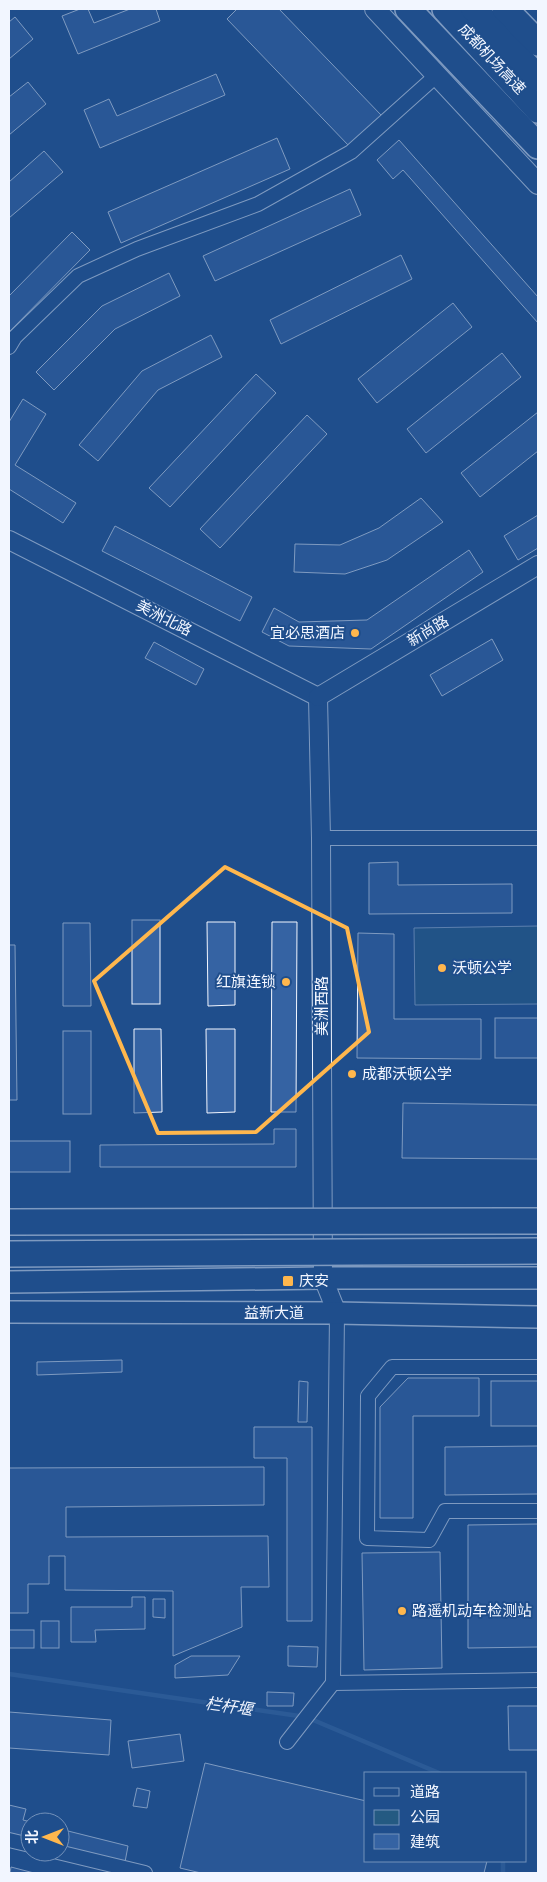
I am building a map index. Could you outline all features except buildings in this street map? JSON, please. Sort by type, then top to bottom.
[{"type":"highway","points":[[408,9],[538,146]]},
{"type":"highway","name":"成都机场高速","points":[[446,9],[538,110]]},
{"type":"highway","name":"成都机场高速","points":[[474,9],[538,78]]},
{"type":"highway","points":[[505,9],[538,43]]},
{"type":"highway","points":[[9,1222],[538,1221]]},
{"type":"highway","points":[[9,1254],[538,1251]]},
{"type":"main road","points":[[375,9],[538,184]]},
{"type":"main road","points":[[9,1282],[323,1278],[538,1278]]},
{"type":"main road","name":"益新大道","points":[[9,1312],[338,1313],[538,1317]]},
{"type":"street","points":[[9,347],[15,337],[78,276],[137,249],[258,204],[351,152],[437,75]]},
{"type":"street","name":"美洲北路","points":[[9,540],[318,697]]},
{"type":"street","name":"新尚路","points":[[318,697],[538,565]]},
{"type":"street","name":"美洲西路","points":[[318,697],[321,838],[323,1278],[338,1313]]},
{"type":"street","points":[[321,838],[538,838]]},
{"type":"street","points":[[287,1742],[333,1683],[338,1313]]},
{"type":"street","points":[[538,1367],[392,1367],[368,1396],[367,1538],[430,1540],[445,1511],[538,1510]]},
{"type":"street","points":[[333,1683],[538,1680]]},
{"type":"street","points":[[70,1855],[145,1873]]},
{"type":"highlighted area","points":[[225,867],[347,928],[369,1032],[256,1132],[158,1133],[94,981]]},
{"type":"green space","points":[[538,926],[538,1004],[415,1005],[414,928]]},
{"type":"waterway","name":"栏杆堰","points":[[9,1674],[306,1717],[437,1772]]},
{"type":"waterway","name":"栏杆堰","points":[[503,1862],[503,1873]]},
{"type":"place","name":"宜必思酒店","points":[[355,633]]},
{"type":"place","name":"沃顿公学","points":[[442,968]]},
{"type":"place","name":"红旗连锁","points":[[286,982]]},
{"type":"place","name":"成都沃顿公学","points":[[352,1074]]},
{"type":"place","name":"庆安","points":[[288,1281]]},
{"type":"place","name":"路遥机动车检测站","points":[[402,1611]]}]
